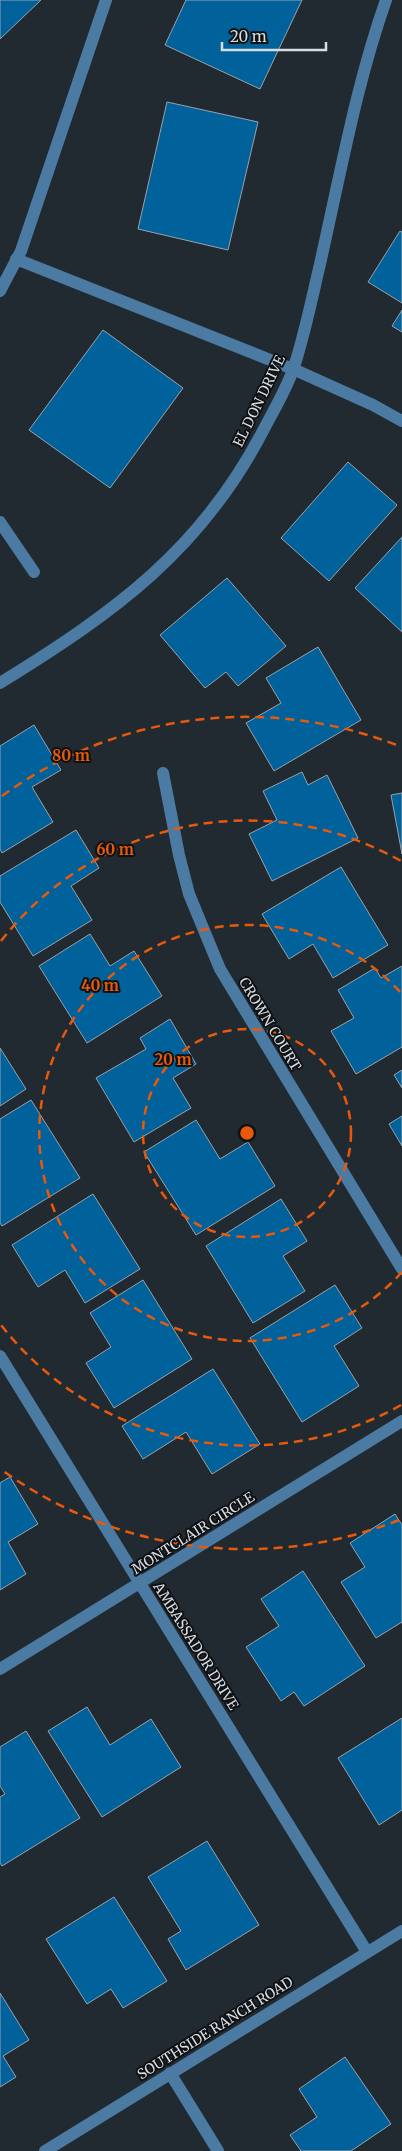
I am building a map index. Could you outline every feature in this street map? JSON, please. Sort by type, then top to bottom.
[{"type":"street","points":[[0,291],[16,259],[106,0]]},
{"type":"street","name":"EL DON DRIVE","points":[[0,683],[100,618],[166,564],[200,526],[252,452],[293,369],[309,313],[365,69],[386,0]]},
{"type":"street","points":[[16,259],[293,369],[402,420]]},
{"type":"street","points":[[0,522],[34,572]]},
{"type":"street","name":"CROWN COURT","points":[[163,773],[179,855],[189,894],[220,969],[402,1269]]},
{"type":"street","name":"AMBASSADOR DRIVE","points":[[0,1356],[367,1952]]},
{"type":"street","name":"MONTCLAIR CIRCLE","points":[[0,1669],[402,1421]]},
{"type":"street","name":"SOUTHSIDE RANCH ROAD","points":[[44,2151],[402,1931]]},
{"type":"street","points":[[170,2074],[218,2151]]},
{"type":"building","points":[[0,0],[41,0],[0,39]]},
{"type":"building","points":[[186,0],[302,0],[260,89],[165,45]]},
{"type":"building","points":[[167,102],[258,122],[228,250],[138,229]]},
{"type":"building","points":[[400,231],[402,232],[402,303],[368,282]]},
{"type":"building","points":[[402,310],[402,332],[392,326]]},
{"type":"building","points":[[103,330],[183,388],[110,488],[29,430]]},
{"type":"building","points":[[348,462],[397,505],[329,581],[281,538]]},
{"type":"building","points":[[402,537],[402,632],[355,588]]},
{"type":"building","points":[[227,578],[286,646],[238,686],[226,672],[205,688],[160,635]]},
{"type":"building","points":[[318,647],[361,720],[274,771],[246,723],[281,703],[266,678]]},
{"type":"building","points":[[34,725],[61,770],[32,787],[53,822],[2,853],[0,849],[0,746]]},
{"type":"building","points":[[302,772],[308,785],[327,775],[358,838],[272,881],[249,834],[277,820],[263,791]]},
{"type":"building","points":[[402,793],[402,854],[391,795]]},
{"type":"building","points":[[76,830],[99,868],[71,886],[92,920],[33,956],[0,902],[0,876]]},
{"type":"building","points":[[341,867],[388,945],[333,978],[313,944],[289,959],[262,914]]},
{"type":"building","points":[[90,934],[110,966],[134,951],[162,996],[87,1043],[39,966]]},
{"type":"building","points":[[402,966],[402,1047],[356,1074],[331,1031],[354,1018],[338,990],[375,968],[381,978]]},
{"type":"building","points":[[170,1019],[196,1064],[173,1078],[191,1108],[134,1142],[96,1078],[146,1049],[140,1038]]},
{"type":"building","points":[[0,1048],[26,1089],[0,1106]]},
{"type":"building","points":[[402,1070],[402,1088],[394,1075]]},
{"type":"building","points":[[31,1100],[80,1178],[2,1226],[0,1223],[0,1119]]},
{"type":"building","points":[[402,1116],[402,1146],[389,1124]]},
{"type":"building","points":[[196,1120],[220,1159],[248,1142],[275,1186],[196,1235],[144,1152]]},
{"type":"building","points":[[93,1194],[140,1269],[85,1303],[65,1270],[38,1287],[12,1245]]},
{"type":"building","points":[[281,1199],[307,1241],[283,1256],[305,1291],[253,1323],[206,1246]]},
{"type":"building","points":[[143,1280],[192,1359],[114,1408],[86,1363],[111,1347],[90,1313]]},
{"type":"building","points":[[335,1285],[362,1328],[334,1346],[359,1386],[302,1422],[250,1338]]},
{"type":"building","points":[[213,1369],[260,1444],[212,1474],[186,1432],[143,1459],[122,1426]]},
{"type":"building","points":[[10,1477],[38,1524],[8,1542],[26,1574],[0,1590],[0,1483]]},
{"type":"building","points":[[395,1514],[402,1525],[402,1622],[376,1638],[341,1582],[365,1567],[350,1543]]},
{"type":"building","points":[[303,1571],[365,1666],[304,1706],[294,1692],[281,1701],[246,1647],[279,1626],[261,1599]]},
{"type":"building","points":[[87,1707],[110,1745],[151,1719],[181,1767],[102,1817],[48,1731]]},
{"type":"building","points":[[402,1718],[402,1810],[379,1825],[338,1758]]},
{"type":"building","points":[[26,1731],[80,1818],[2,1866],[0,1863],[0,1797],[5,1794],[0,1786],[0,1747]]},
{"type":"building","points":[[207,1841],[259,1925],[186,1970],[168,1939],[181,1931],[148,1877]]},
{"type":"building","points":[[114,1897],[167,1981],[123,2008],[111,1989],[87,2004],[46,1939]]},
{"type":"building","points":[[0,1993],[29,2040],[3,2056],[16,2077],[0,2087]]},
{"type":"building","points":[[345,2057],[391,2124],[351,2151],[301,2151],[290,2135],[317,2117],[299,2089]]}]
